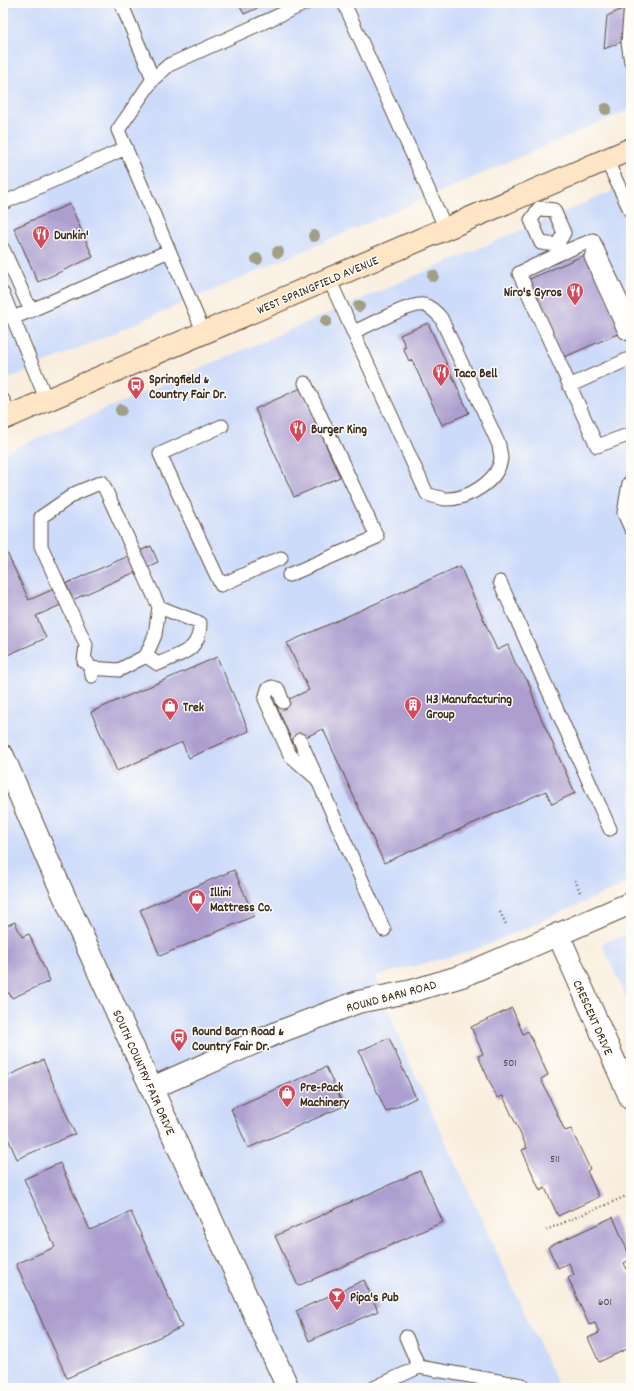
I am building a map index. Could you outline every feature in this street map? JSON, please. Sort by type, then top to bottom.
[{"type":"main road","name":"WEST SPRINGFIELD AVENUE","points":[[5,412],[47,401],[446,229],[536,200],[606,159],[631,148]]},
{"type":"street","name":"SOUTH COUNTRY FAIR DRIVE","points":[[3,756],[50,865],[288,1388]]},
{"type":"street","name":"ROUND BARN ROAD","points":[[152,1088],[279,1032],[344,1007],[358,1002],[412,991],[462,976],[631,903]]},
{"type":"street","name":"CRESCENT DRIVE","points":[[558,934],[631,1099]]},
{"type":"lane","points":[[121,3],[153,80]]},
{"type":"lane","points":[[204,333],[118,130],[153,80],[169,65],[306,3]]},
{"type":"lane","points":[[344,3],[446,229]]},
{"type":"lane","points":[[631,3],[628,42],[631,62]]},
{"type":"lane","points":[[3,203],[126,148]]},
{"type":"lane","points":[[606,159],[631,212]]},
{"type":"lane","points":[[536,200],[554,210],[564,233],[559,249],[541,243],[538,238],[530,220],[536,200]]},
{"type":"lane","points":[[631,322],[593,240],[559,249],[519,274],[596,446],[631,434]]},
{"type":"lane","points":[[596,246],[591,257],[625,332],[631,335]]},
{"type":"lane","points":[[3,249],[31,311]]},
{"type":"lane","points":[[13,318],[169,251]]},
{"type":"lane","points":[[329,279],[427,494],[446,499],[463,496],[483,486],[495,474],[501,458],[499,445],[441,318],[433,310],[422,304],[405,309],[354,332]]},
{"type":"lane","points":[[3,294],[47,401]]},
{"type":"lane","points":[[569,386],[631,358]]},
{"type":"lane","points":[[289,576],[377,537],[305,383]]},
{"type":"lane","points":[[222,426],[160,454],[221,585],[281,558]]},
{"type":"lane","points":[[102,482],[159,607],[155,635],[146,656],[119,670],[91,672],[87,662],[84,661],[86,645],[41,546],[41,517],[76,493],[102,482]]},
{"type":"lane","points":[[631,482],[629,483],[624,513],[631,529]]},
{"type":"lane","points":[[500,582],[610,829]]},
{"type":"lane","points":[[146,656],[158,664],[195,646],[200,635],[200,623],[159,607]]},
{"type":"lane","points":[[283,702],[278,689],[272,687],[268,689],[265,698],[290,755],[318,779]]},
{"type":"lane","points":[[300,740],[384,930]]},
{"type":"lane","points":[[406,1337],[418,1367]]},
{"type":"lane","points":[[374,1388],[418,1367],[522,1386]]},
{"type":"path","points":[[575,880],[580,892]]},
{"type":"path","points":[[500,912],[506,924]]},
{"type":"path","points":[[546,1230],[629,1195]]},
{"type":"shaded area","points":[[3,3],[631,3],[631,109],[3,381]]},
{"type":"shaded area","points":[[631,183],[631,882],[475,950],[376,976],[406,1055],[559,1388],[3,1388],[3,453]]},
{"type":"shaded area","points":[[631,932],[631,1008],[602,944]]},
{"type":"building","points":[[238,3],[269,3],[244,14]]},
{"type":"building","points":[[631,5],[631,38],[604,49],[607,16]]},
{"type":"building","points":[[70,204],[93,257],[38,282],[14,228]]},
{"type":"building","name":"Niro's Gyros","points":[[587,254],[622,332],[562,358],[527,280]]},
{"type":"building","name":"Taco Bell","points":[[428,323],[469,413],[442,425],[412,360],[409,361],[403,348],[406,347],[400,335]]},
{"type":"building","name":"Burger King","points":[[301,388],[340,477],[294,497],[255,409]]},
{"type":"building","points":[[3,544],[29,600],[151,546],[158,562],[36,616],[46,638],[3,657]]},
{"type":"building","name":"H3 Manufacturing Group","points":[[460,566],[497,650],[508,645],[516,665],[528,681],[538,711],[575,793],[552,804],[546,791],[384,863],[323,729],[293,743],[276,705],[309,690],[287,643]]},
{"type":"building","name":"Trek","points":[[217,657],[249,731],[189,758],[182,742],[117,771],[91,712]]},
{"type":"building","name":"Illini Mattress Co.","points":[[234,870],[254,916],[160,956],[140,910]]},
{"type":"building","points":[[15,922],[22,937],[29,934],[50,981],[12,998],[9,993],[3,996],[3,927]]},
{"type":"building","points":[[512,1008],[523,1034],[528,1031],[548,1075],[541,1079],[565,1131],[571,1129],[590,1169],[587,1171],[599,1197],[558,1216],[545,1188],[540,1191],[522,1150],[527,1148],[503,1096],[497,1098],[478,1056],[483,1054],[471,1027]]},
{"type":"building","points":[[389,1038],[416,1098],[386,1112],[359,1051]]},
{"type":"building","points":[[43,1060],[75,1134],[17,1159],[3,1127],[3,1078]]},
{"type":"building","name":"Pre-Pack Machinery","points":[[326,1067],[344,1106],[248,1148],[231,1109]]},
{"type":"building","points":[[60,1163],[90,1230],[131,1212],[182,1327],[67,1378],[16,1264],[55,1247],[24,1179]]},
{"type":"building","points":[[420,1171],[443,1222],[298,1286],[275,1236]]},
{"type":"building","points":[[613,1217],[631,1259],[624,1263],[631,1279],[631,1347],[599,1362],[588,1338],[599,1333],[595,1323],[589,1325],[568,1278],[574,1275],[569,1263],[558,1268],[548,1247]]},
{"type":"building","name":"Pipa's Pub","points":[[364,1280],[378,1311],[309,1341],[296,1311]]},
{"type":"place","name":"Dunkin'","points":[[41,249]]},
{"type":"place","name":"Niro's Gyros","points":[[575,306]]},
{"type":"place","name":"Taco Bell","points":[[441,387]]},
{"type":"place","name":"Springfield & Country Fair Dr.","points":[[136,400]]},
{"type":"place","name":"Burger King","points":[[298,443]]},
{"type":"place","name":"H3 Manufacturing Group","points":[[413,720]]},
{"type":"place","name":"Trek","points":[[170,721]]},
{"type":"place","name":"Illini Mattress Co.","points":[[197,913]]},
{"type":"place","name":"Round Barn Road & Country Fair Dr.","points":[[179,1052]]},
{"type":"place","name":"Pre-Pack Machinery","points":[[287,1108]]},
{"type":"place","name":"Pipa's Pub","points":[[337,1311]]}]
